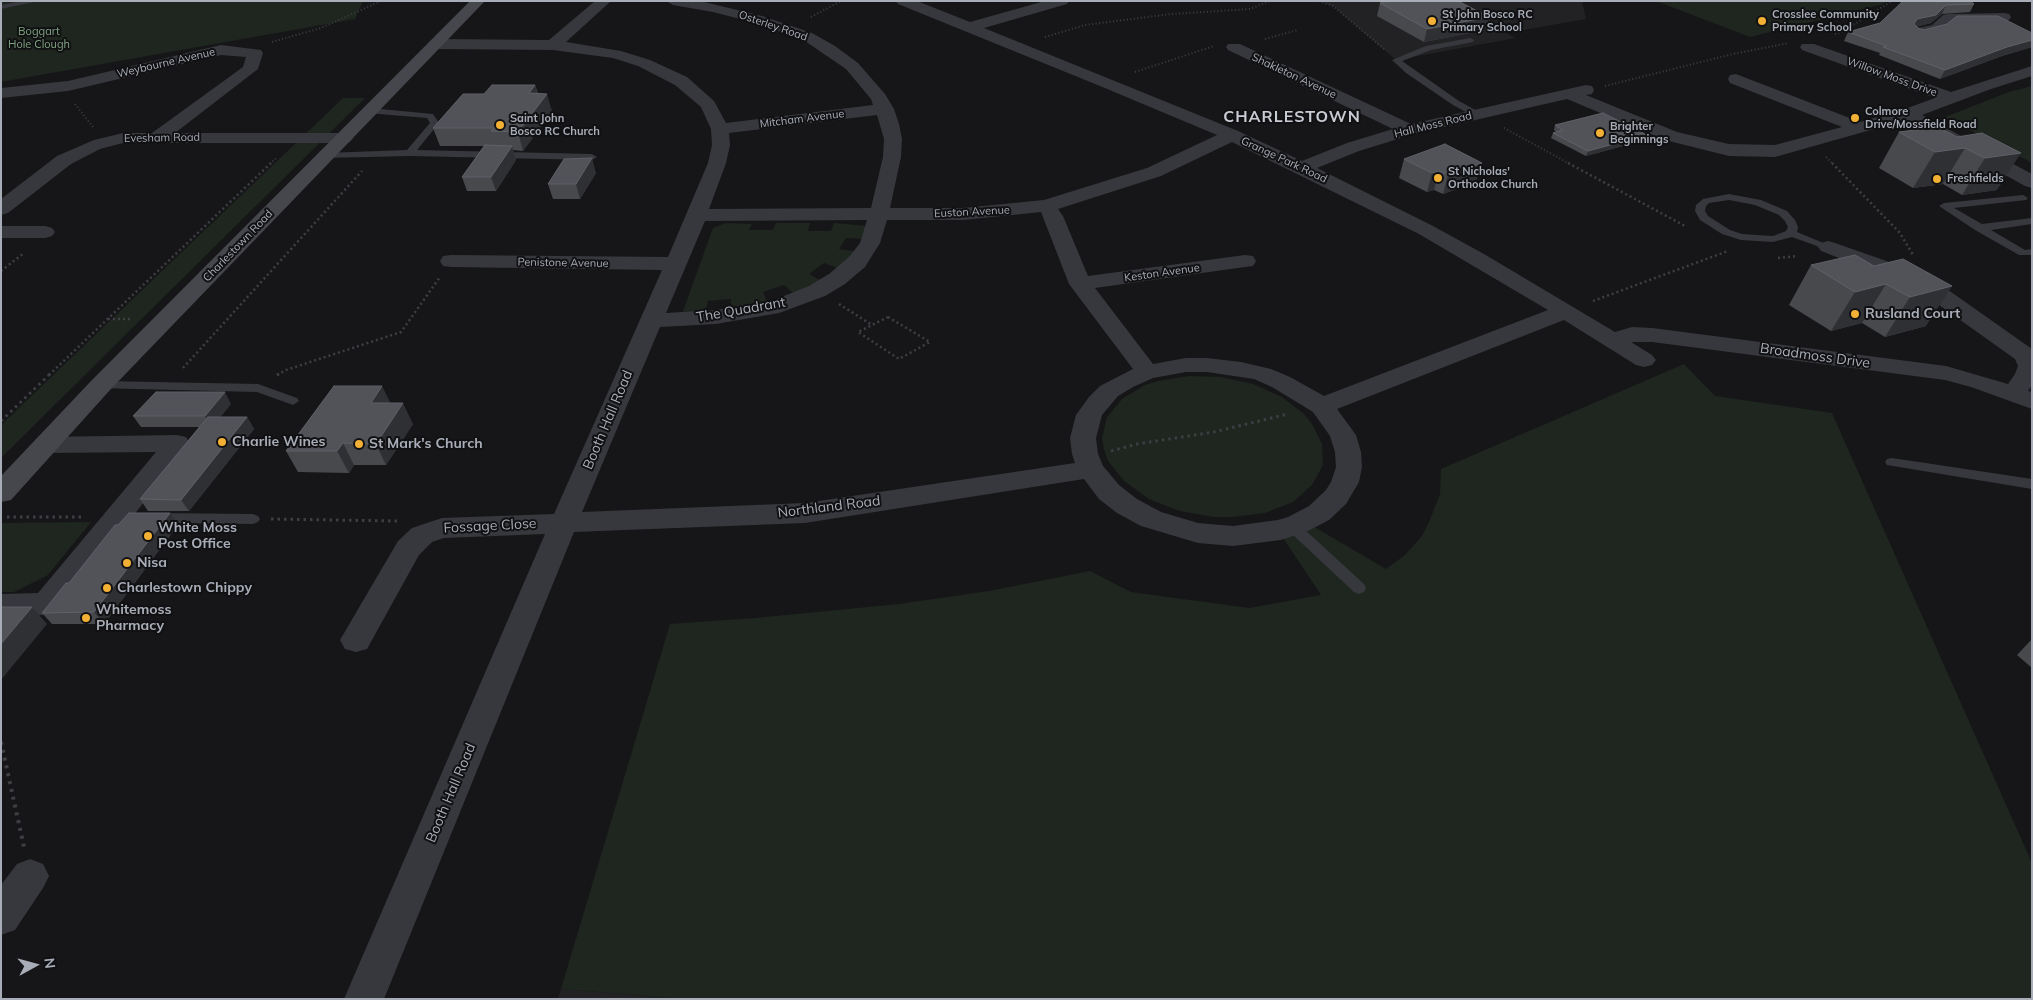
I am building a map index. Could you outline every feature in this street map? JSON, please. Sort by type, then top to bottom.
[{"type":"street","name":"Charlestown Road","points":[[1,493],[101,385],[478,1]]},
{"type":"street","points":[[553,45],[604,1]]},
{"type":"street","name":"Osterley Road","points":[[673,1],[734,12],[807,36],[852,66],[871,86],[885,109],[893,139],[892,157],[879,215]]},
{"type":"street","name":"Grange Park Road","points":[[903,1],[1106,82],[1232,135],[1301,168],[1426,230],[1567,311],[1644,360]]},
{"type":"street","points":[[970,27],[1062,1]]},
{"type":"street","points":[[1976,2],[2019,26]]},
{"type":"street","points":[[1940,40],[1912,30],[1932,30],[1948,18],[2004,17]]},
{"type":"street","name":"Booth Hall Road","points":[[364,999],[564,522],[697,215],[717,163],[721,145],[720,129],[708,105],[681,81],[663,70],[644,63],[615,54],[553,45],[436,44]]},
{"type":"street","name":"Shakleton Avenue","points":[[1234,47],[1409,130]]},
{"type":"street","name":"Willow Moss Drive","points":[[1808,47],[1951,98]]},
{"type":"street","name":"Weybourne Avenue","points":[[1,93],[64,86],[186,57],[221,50],[241,50]]},
{"type":"street","points":[[158,137],[250,69],[255,53],[241,50]]},
{"type":"street","name":"Willow Moss Drive","points":[[1833,55],[1849,51]]},
{"type":"street","points":[[1568,94],[1671,136],[1729,150],[1774,151],[1908,114],[2032,71]]},
{"type":"street","points":[[1733,79],[1859,128]]},
{"type":"street","name":"Hall Moss Road","points":[[1301,168],[1353,147],[1409,130],[1600,87]]},
{"type":"street","name":"Mitcham Avenue","points":[[720,129],[885,109]]},
{"type":"street","points":[[1908,114],[2027,190]]},
{"type":"street","name":"Euston Avenue","points":[[697,215],[972,213],[1046,206],[1154,172],[1232,135]]},
{"type":"street","name":"Evesham Road","points":[[1,209],[64,160],[94,145],[123,138],[344,138]]},
{"type":"street","points":[[1046,206],[1053,216],[1080,284],[1147,372]]},
{"type":"street","name":"The Quadrant","points":[[651,321],[679,320],[779,306],[817,290],[837,279],[858,262],[870,243],[879,215]]},
{"type":"street","points":[[1,232],[45,232]]},
{"type":"street","name":"Broadmoss Drive","points":[[1615,340],[1632,334],[1652,335],[1946,373],[2022,397],[2030,366],[2025,355],[1936,292],[1904,275],[1826,246]]},
{"type":"street","name":"Keston Avenue","points":[[1080,284],[1245,261]]},
{"type":"street","name":"Penistone Avenue","points":[[451,262],[675,264]]},
{"type":"street","points":[[1322,406],[1567,311]]},
{"type":"street","points":[[1186,365],[1207,365],[1241,369],[1281,382],[1306,395],[1322,406],[1343,435],[1348,452],[1349,467],[1345,482],[1336,497],[1322,511],[1298,524],[1280,530],[1233,536],[1198,533],[1151,519],[1127,506],[1109,492],[1089,463],[1083,438],[1089,415],[1098,402],[1109,391],[1147,372],[1186,365]]},
{"type":"street","points":[[1,605],[46,604],[131,517],[177,443],[45,445]]},
{"type":"street","name":"Northland Road","points":[[564,522],[804,513],[1089,463]]},
{"type":"street","name":"Fossage Close","points":[[356,640],[408,548],[414,541],[432,530],[452,527],[564,522]]},
{"type":"street","points":[[1,917],[30,876]]},
{"type":"lane","points":[[1,7],[36,1]]},
{"type":"lane","points":[[1470,40],[1429,48],[1396,60],[1456,103],[1476,114]]},
{"type":"lane","points":[[370,111],[430,116],[434,123],[410,153]]},
{"type":"lane","points":[[326,156],[410,153],[592,157]]},
{"type":"lane","points":[[2027,190],[1944,206],[1979,228],[2029,255]]},
{"type":"lane","points":[[1729,197],[1758,202],[1772,207],[1786,216],[1793,227],[1791,232],[1784,237],[1773,240],[1741,237],[1713,226],[1704,218],[1700,211],[1700,205],[1706,201],[1729,197]]},
{"type":"lane","points":[[1979,228],[2032,221]]},
{"type":"lane","points":[[1791,232],[1826,246]]},
{"type":"lane","points":[[101,385],[258,388],[293,401]]},
{"type":"lane","points":[[1892,462],[2032,484]]},
{"type":"lane","points":[[131,517],[253,519]]},
{"type":"lane","points":[[1298,524],[1297,530],[1359,588]]},
{"type":"path","points":[[241,50],[321,28],[381,1]]},
{"type":"path","points":[[784,28],[830,8],[841,1]]},
{"type":"path","points":[[1016,46],[1085,25],[1171,14],[1250,9],[1270,1]]},
{"type":"path","points":[[1319,1],[1333,6],[1396,60]]},
{"type":"path","points":[[1830,35],[1840,33],[1892,1]]},
{"type":"path","points":[[1106,82],[1225,43],[1234,47]]},
{"type":"path","points":[[1600,87],[1733,54],[1792,43]]},
{"type":"path","points":[[64,86],[106,142]]},
{"type":"path","points":[[1476,114],[1686,227]]},
{"type":"path","points":[[1,421],[297,138]]},
{"type":"path","points":[[1811,142],[1900,233],[1936,292]]},
{"type":"path","points":[[166,386],[378,154]]},
{"type":"path","points":[[1567,311],[1730,250],[1721,246]]},
{"type":"path","points":[[1776,257],[1815,252],[1826,246]]},
{"type":"path","points":[[258,388],[286,370],[401,332],[451,262]]},
{"type":"path","points":[[817,290],[872,325]]},
{"type":"path","points":[[888,317],[930,342],[899,359],[858,332],[872,325],[888,317]]},
{"type":"path","points":[[108,319],[141,320]]},
{"type":"path","points":[[1089,463],[1137,444],[1214,432],[1322,406]]},
{"type":"path","points":[[1,517],[131,517]]},
{"type":"path","points":[[253,519],[404,521],[432,530]]},
{"type":"path","points":[[1,742],[30,876]]},
{"type":"shaded area","points":[[1319,1],[1582,1],[1586,19],[1506,33],[1516,38],[1396,60],[1333,6]]},
{"type":"shaded area","points":[[561,989],[682,999],[558,999]]},
{"type":"green space","name":"Boggart Hole Clough","points":[[1,1],[363,1],[355,19],[1,82]]},
{"type":"green space","name":"Crosslee Community Primary School","points":[[1656,1],[1886,1],[1883,4],[1750,37]]},
{"type":"green space","points":[[2032,86],[2032,163],[1945,117],[2009,92]]},
{"type":"green space","points":[[343,98],[365,98],[1,458],[1,425]]},
{"type":"green space","points":[[726,223],[752,224],[749,230],[773,230],[776,223],[810,223],[808,231],[831,231],[834,223],[867,226],[866,239],[846,238],[839,249],[860,252],[840,269],[824,263],[809,274],[822,281],[795,295],[784,285],[763,292],[768,304],[731,310],[731,299],[708,301],[705,313],[688,314],[683,311],[713,228]]},
{"type":"green space","points":[[1684,364],[1715,396],[1832,413],[2032,863],[2032,999],[683,999],[561,989],[670,624],[899,604],[989,591],[1090,571],[1131,592],[1249,608],[1321,595],[1281,535],[1311,525],[1386,569],[1405,555],[1422,536],[1440,494],[1441,469]]},
{"type":"green space","points":[[1189,376],[1221,377],[1253,384],[1282,397],[1304,414],[1312,424],[1322,444],[1323,465],[1312,485],[1293,502],[1265,513],[1214,517],[1180,511],[1149,499],[1124,481],[1108,461],[1104,449],[1102,438],[1107,417],[1122,399],[1145,385]]},
{"type":"green space","points":[[91,522],[48,575],[14,592],[1,592],[1,523]]},
{"type":"building","points":[[1390,1],[1458,1],[1489,17],[1427,29],[1380,3]]},
{"type":"building","points":[[1903,1],[1970,1],[1974,4],[1946,5],[1936,15],[1917,19],[1914,24],[1924,30],[1947,24],[1957,16],[1998,16],[2032,33],[2032,40],[2007,47],[1945,70],[1848,32],[1880,23]]},
{"type":"building","points":[[492,85],[535,85],[529,93],[547,94],[518,132],[491,131],[494,128],[433,128],[463,94],[484,94]]},
{"type":"building","name":"Brighter Beginnings","points":[[1603,113],[1647,135],[1588,151],[1553,133],[1563,130],[1555,125]]},
{"type":"building","points":[[1938,127],[1957,137],[1982,133],[2021,153],[1985,158],[1965,148],[1935,152],[1899,132]]},
{"type":"building","points":[[1445,144],[1482,163],[1448,175],[1439,171],[1432,173],[1404,159]]},
{"type":"building","points":[[485,145],[512,146],[491,177],[462,177]]},
{"type":"building","points":[[592,158],[576,184],[548,184],[564,159]]},
{"type":"building","points":[[1855,255],[1874,266],[1903,259],[1952,286],[1910,297],[1886,284],[1855,292],[1811,265]]},
{"type":"building","points":[[334,386],[382,386],[371,403],[403,403],[376,444],[343,443],[337,451],[286,451]]},
{"type":"building","points":[[156,392],[225,392],[205,416],[133,416]]},
{"type":"building","points":[[208,417],[247,417],[181,500],[140,499]]},
{"type":"building","points":[[129,513],[170,513],[94,612],[42,613],[66,583],[69,583],[115,525],[118,525]]},
{"type":"building","points":[[1,607],[32,607],[1,644]]},
{"type":"place","name":"St John Bosco RC Primary School","points":[[1432,21]]},
{"type":"place","name":"Crosslee Community Primary School","points":[[1762,21]]},
{"type":"place","name":"Colmore Drive/Mossfield Road","points":[[1855,118]]},
{"type":"place","name":"Saint John Bosco RC Church","points":[[500,125]]},
{"type":"place","name":"Brighter Beginnings","points":[[1600,133]]},
{"type":"place","name":"St Nicholas' Orthodox Church","points":[[1438,178]]},
{"type":"place","name":"Freshfields","points":[[1937,179]]},
{"type":"place","name":"Rusland Court","points":[[1855,314]]},
{"type":"place","name":"Charlie Wines","points":[[222,442]]},
{"type":"place","name":"St Mark's Church","points":[[359,444]]},
{"type":"place","name":"White Moss Post Office","points":[[148,536]]},
{"type":"place","name":"Nisa","points":[[127,563]]},
{"type":"place","name":"Charlestown Chippy","points":[[107,588]]},
{"type":"place","name":"Whitemoss Pharmacy","points":[[86,618]]},
{"type":"district","name":"CHARLESTOWN","points":[[1292,117]]}]
